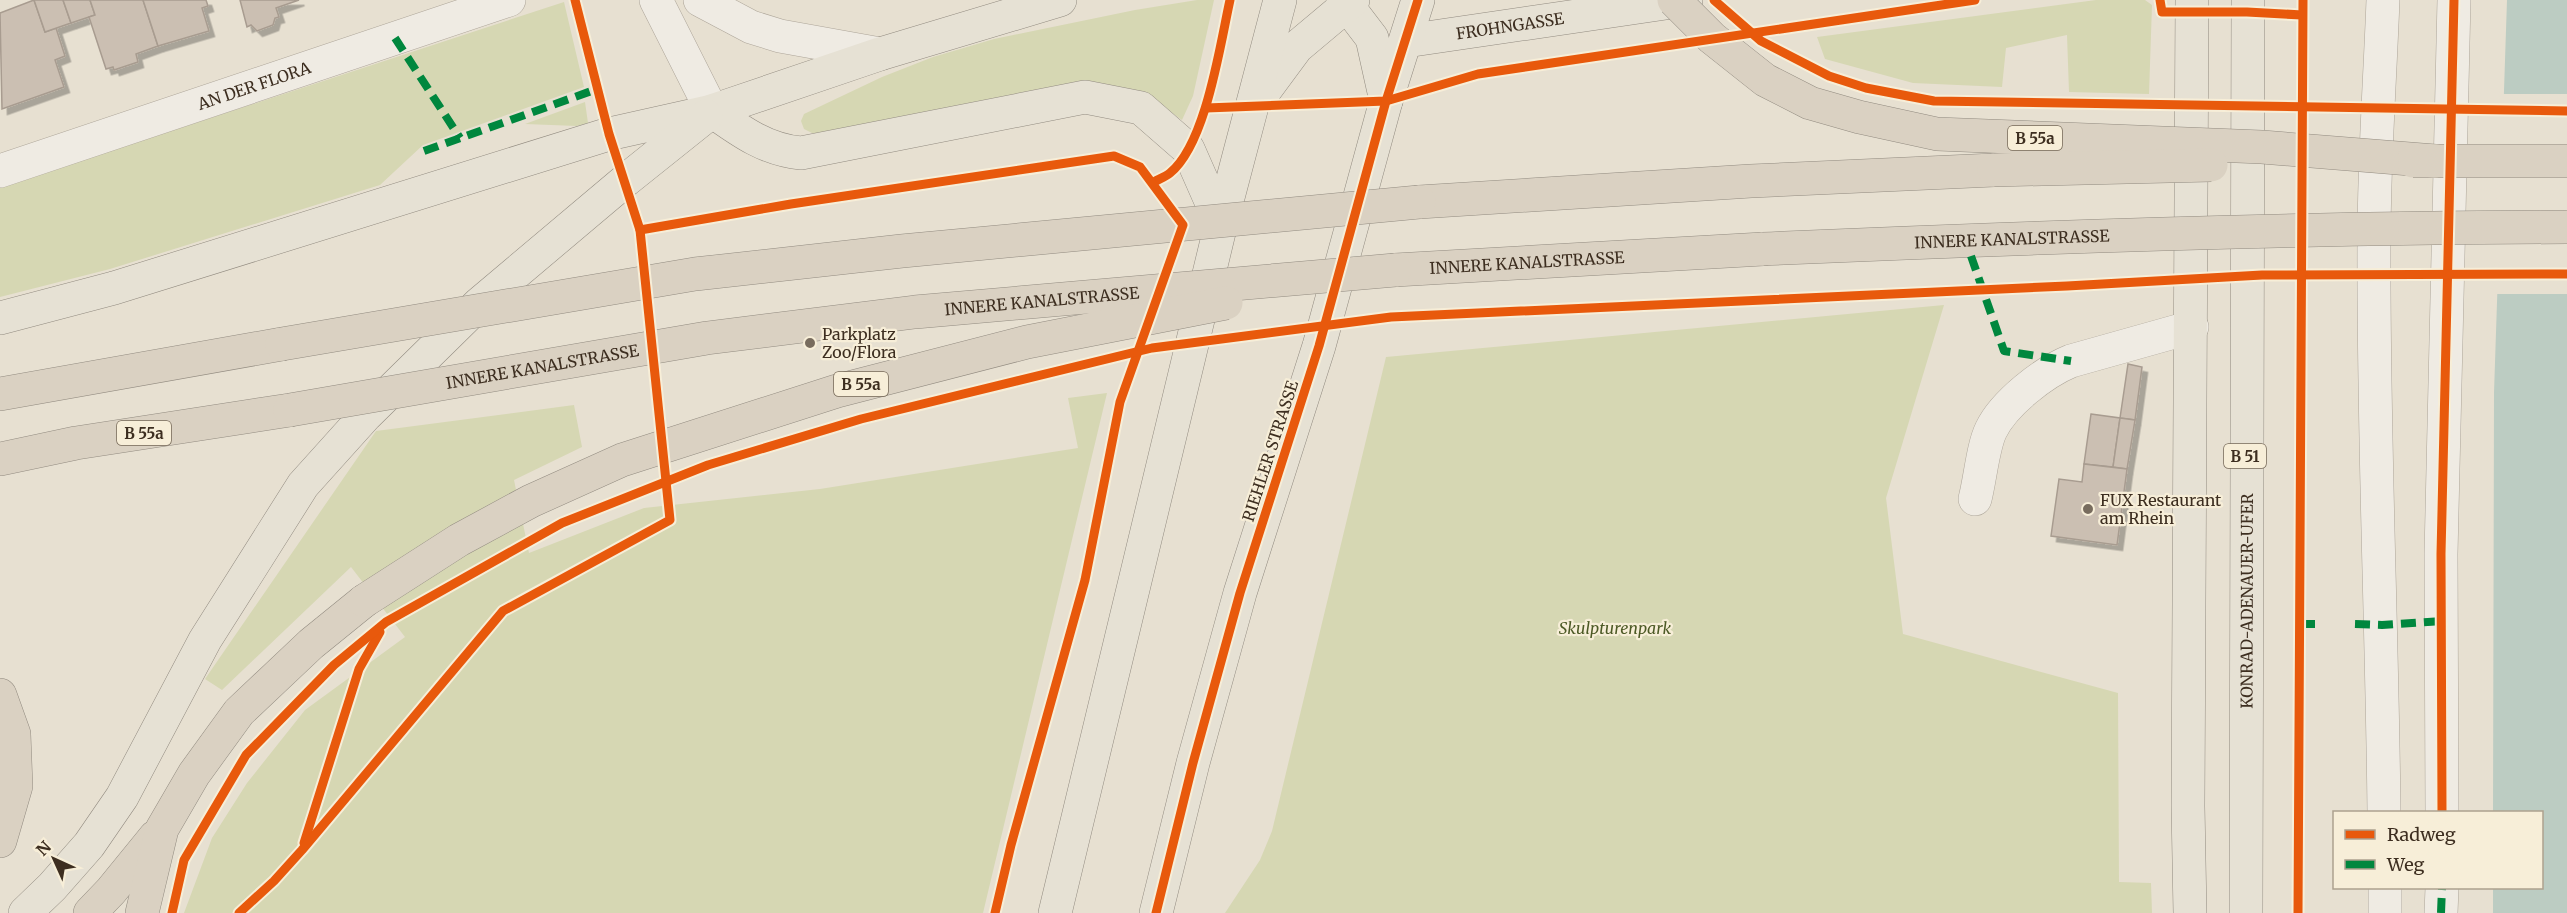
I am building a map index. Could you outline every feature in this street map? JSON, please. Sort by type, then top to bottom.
[{"type":"highway","name":"B 55a","points":[[1674,0],[1712,38],[1765,80],[1810,103],[1859,117],[1937,134],[2262,147],[2435,160]]},
{"type":"highway","name":"B 55a","points":[[0,394],[695,274],[913,250],[1419,202],[1751,181],[1995,170],[2435,160]]},
{"type":"highway","points":[[2435,160],[2567,160]]},
{"type":"highway","name":"INNERE KANALSTRASSE","points":[[0,459],[76,443],[290,410],[707,338],[915,312],[1395,270],[1762,249],[2044,236],[2382,228],[2567,227]]},
{"type":"highway","name":"B 55a","points":[[162,829],[194,774],[239,712],[311,644],[364,601],[459,540],[520,506],[634,456],[837,391],[1027,342],[1395,270]]},
{"type":"highway","points":[[0,695],[14,734],[16,786],[0,841]]},
{"type":"highway","points":[[90,913],[162,829]]},
{"type":"highway","points":[[142,913],[162,829]]},
{"type":"main road","points":[[0,318],[114,288],[609,134],[712,111],[880,54],[1060,0]]},
{"type":"main road","points":[[1055,913],[1221,224],[1280,0]]},
{"type":"main road","name":"RIEHLER STRASSE","points":[[1156,913],[1193,763],[1240,593],[1319,346],[1386,101],[1418,0]]},
{"type":"main road","name":"FROHNGASSE","points":[[1406,40],[1686,0]]},
{"type":"main road","points":[[2190,913],[2188,771],[2192,0]]},
{"type":"main road","name":"KONRAD-ADENAUER-UFER","points":[[2246,913],[2248,0]]},
{"type":"main road","points":[[1253,106],[1297,46],[1348,1],[1372,38],[1386,101]]},
{"type":"main road","points":[[712,111],[753,140],[783,152],[801,153],[1085,97],[1141,108],[1188,149],[1221,224]]},
{"type":"main road","points":[[25,913],[52,887],[89,845],[122,797],[205,640],[303,485],[366,415],[480,303],[712,111]]},
{"type":"street","name":"AN DER FLORA","points":[[0,171],[509,0]]},
{"type":"street","points":[[656,0],[712,111]]},
{"type":"street","points":[[700,0],[752,27],[780,36],[880,54]]},
{"type":"street","points":[[2383,0],[2374,250],[2376,505],[2382,625],[2384,811]]},
{"type":"street","points":[[2442,811],[2441,542],[2454,0]]},
{"type":"street","points":[[1976,498],[1991,430],[2018,396],[2056,367],[2071,361],[2192,327]]},
{"type":"street","points":[[2385,889],[2385,913]]},
{"type":"street","points":[[2441,913],[2442,889]]},
{"type":"green space","points":[[1197,0],[1214,0],[1193,96],[1182,120],[1158,103],[832,133],[812,133],[804,129],[801,121],[804,114],[882,77],[933,57],[994,39],[1135,10]]},
{"type":"green space","points":[[2096,0],[2145,0],[2152,5],[2149,94],[2069,92],[2067,35],[2006,48],[2002,87],[1913,83],[1825,59],[1817,37]]},
{"type":"green space","points":[[564,2],[584,87],[423,145],[380,185],[110,269],[0,297],[0,187]]},
{"type":"green space","points":[[585,102],[588,123],[577,126],[525,124]]},
{"type":"green space","name":"Skulpturenpark","points":[[1944,305],[1886,498],[1903,634],[2118,693],[2119,882],[2151,883],[2152,913],[1225,913],[1260,860],[1272,831],[1386,357]]},
{"type":"green space","points":[[1107,393],[983,913],[184,913],[212,838],[247,783],[305,710],[405,637],[351,567],[222,690],[205,679],[376,431],[574,405],[582,447],[514,480],[529,553],[644,508],[820,489],[1078,448],[1068,398]]},
{"type":"shaded area","points":[[2507,0],[2567,0],[2567,913],[2493,913],[2493,889],[2543,889],[2543,811],[2493,811],[2494,393]]},
{"type":"pier","points":[[2500,94],[2567,94],[2567,294],[2494,294]]},
{"type":"building","points":[[34,0],[45,32],[56,28],[65,56],[55,60],[64,87],[2,109],[0,13]]},
{"type":"building","points":[[34,0],[63,0],[71,23],[45,32]]},
{"type":"building","points":[[63,0],[90,0],[95,15],[71,23]]},
{"type":"building","points":[[90,0],[143,0],[158,46],[136,54],[138,62],[114,70],[113,67],[106,69],[89,17],[95,15]]},
{"type":"building","points":[[143,0],[206,0],[208,6],[202,8],[209,31],[158,46]]},
{"type":"building","points":[[240,0],[299,0],[276,8],[279,17],[275,18],[273,25],[257,31],[251,25],[247,27]]},
{"type":"building","points":[[2128,364],[2142,367],[2135,420],[2120,418]]},
{"type":"building","points":[[2091,414],[2120,418],[2113,467],[2084,464]]},
{"type":"building","points":[[2120,418],[2135,420],[2127,469],[2113,467]]},
{"type":"building","name":"FUX Restaurant am Rhein","points":[[2084,464],[2127,469],[2117,545],[2051,536],[2059,479],[2082,482]]},
{"type":"marked path","points":[[395,38],[460,138]]},
{"type":"marked path","points":[[424,151],[597,89]]},
{"type":"marked path","points":[[1971,256],[2004,351],[2071,361]]},
{"type":"marked path","points":[[2355,624],[2382,625],[2442,621]]},
{"type":"marked path","points":[[2300,624],[2322,624]]},
{"type":"marked path","points":[[2441,913],[2442,889]]},
{"type":"cycle path","points":[[239,913],[274,881],[302,850],[503,611],[670,520],[640,230],[609,134],[575,0]]},
{"type":"cycle path","points":[[1154,182],[1170,173],[1183,159],[1193,140],[1210,92],[1230,0]]},
{"type":"cycle path","points":[[1156,913],[1193,763],[1240,593],[1319,346],[1386,101],[1418,0]]},
{"type":"cycle path","points":[[1714,0],[1761,41],[1829,76],[1866,88],[1934,101],[2567,111]]},
{"type":"cycle path","points":[[1206,108],[1386,101],[1478,74],[1975,0]]},
{"type":"cycle path","points":[[2160,0],[2162,12],[2247,12],[2302,15]]},
{"type":"cycle path","points":[[2298,913],[2303,0]]},
{"type":"cycle path","points":[[2442,811],[2441,554],[2454,0]]},
{"type":"cycle path","points":[[640,230],[791,204],[1114,156],[1140,167],[1183,225],[1120,402],[1085,580],[1011,845],[995,913]]},
{"type":"cycle path","points":[[172,913],[184,860],[246,755],[334,665],[386,622],[562,523],[708,465],[861,419],[1152,348],[1391,317],[2262,275],[2567,274]]},
{"type":"cycle path","points":[[304,843],[359,669],[380,632]]},
{"type":"place","name":"Parkplatz Zoo/Flora","points":[[810,343]]},
{"type":"place","name":"FUX Restaurant am Rhein","points":[[2088,509]]}]
